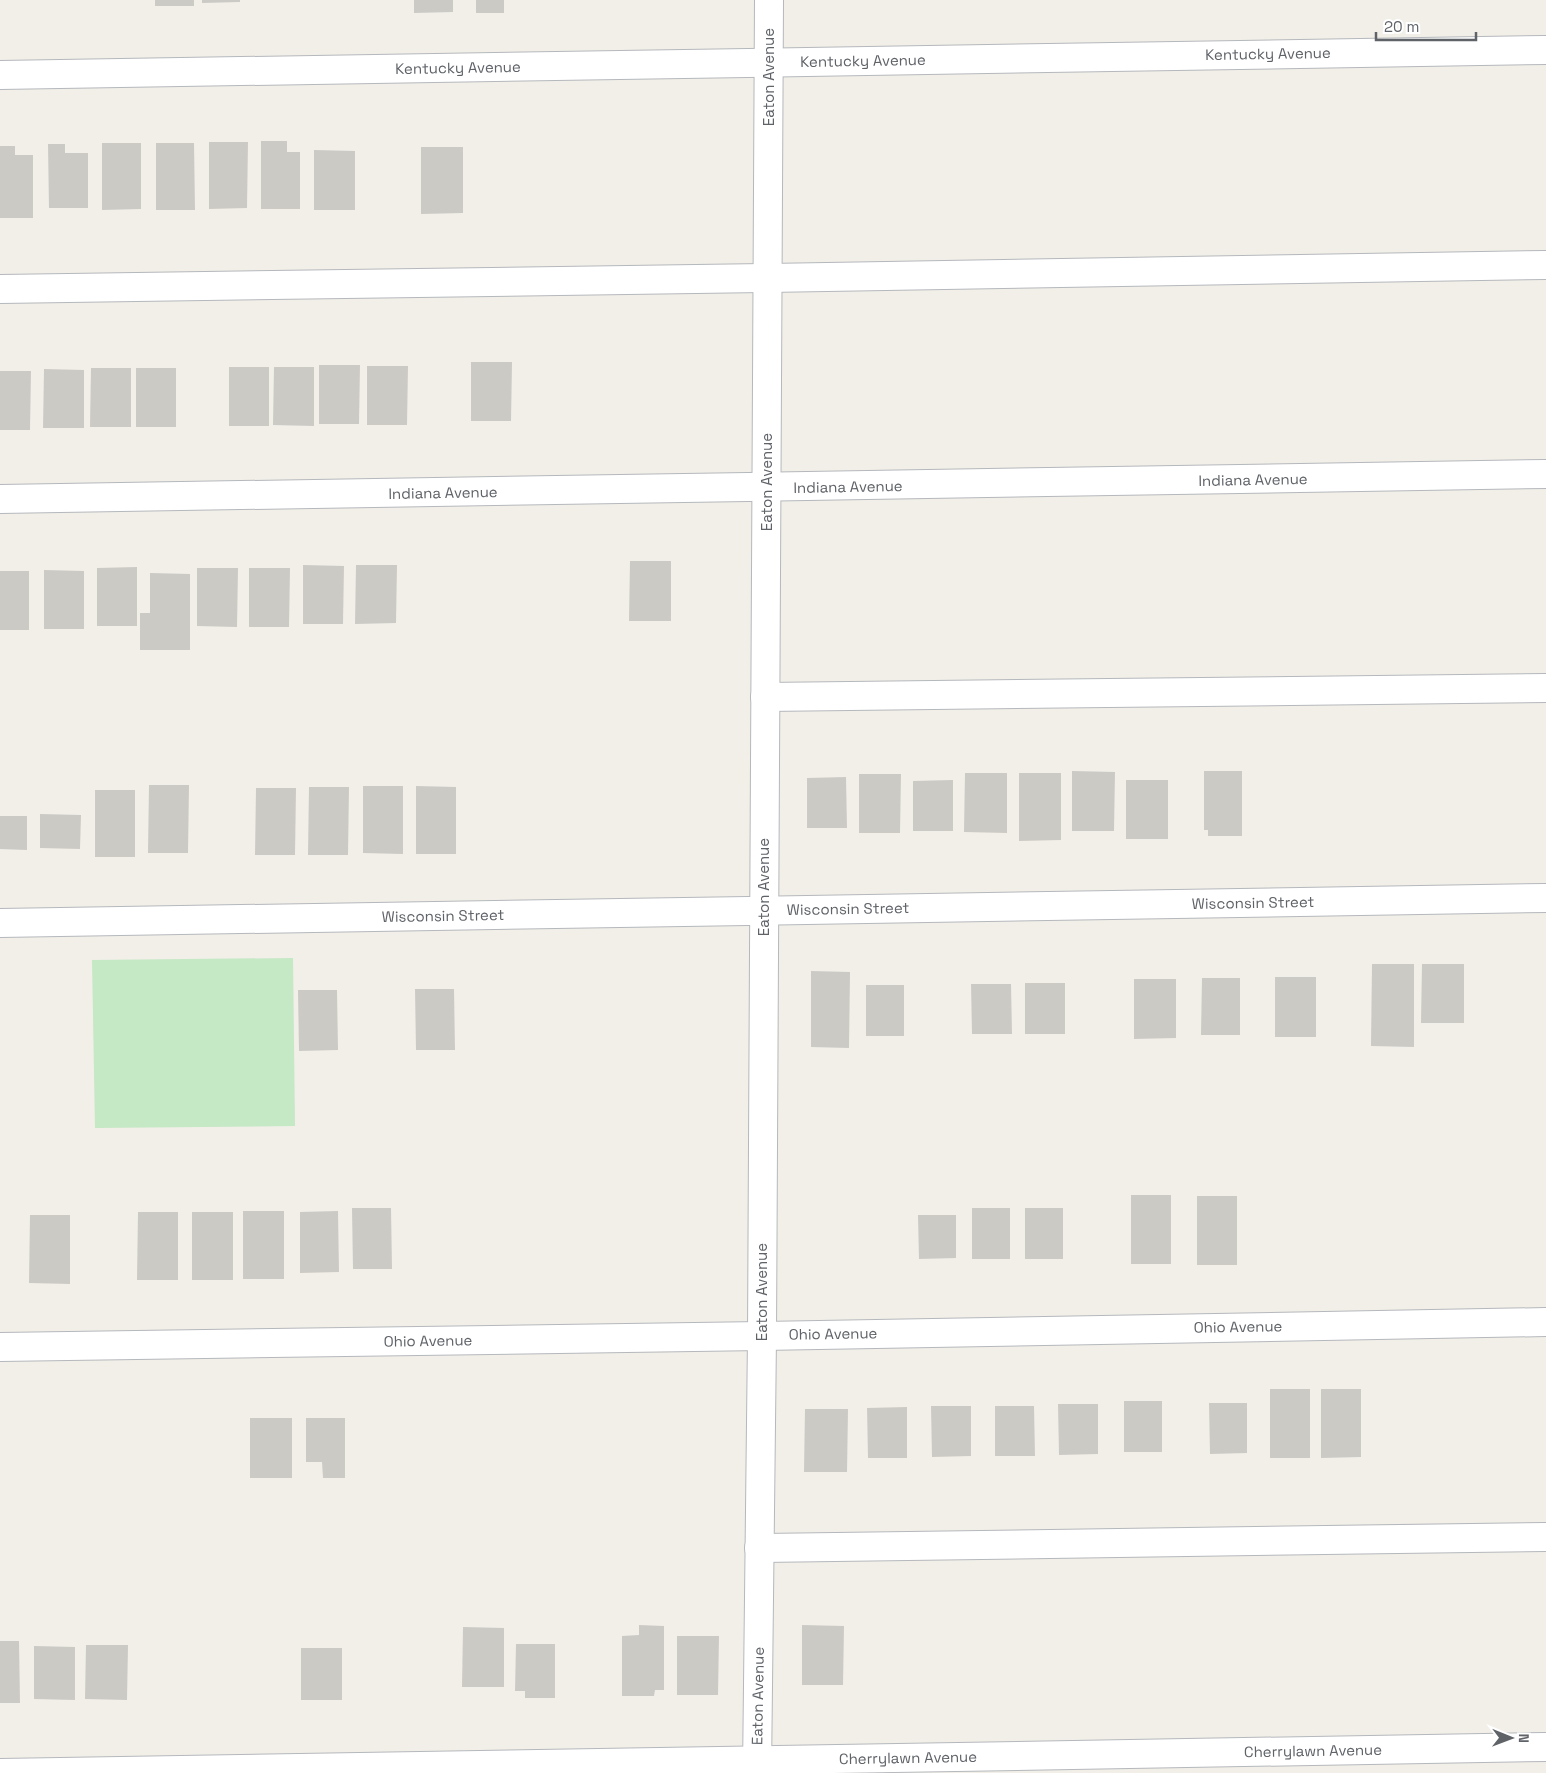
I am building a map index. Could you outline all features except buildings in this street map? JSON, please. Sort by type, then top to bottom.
[{"type":"street","name":"Eaton Avenue","points":[[757,1767],[762,1336],[769,0]]},
{"type":"street","name":"Kentucky Avenue","points":[[0,75],[1546,50]]},
{"type":"street","points":[[0,289],[1546,265]]},
{"type":"street","name":"Indiana Avenue","points":[[0,499],[1546,474]]},
{"type":"street","points":[[765,697],[1546,688]]},
{"type":"street","name":"Wisconsin Street","points":[[0,923],[1546,898]]},
{"type":"street","name":"Ohio Avenue","points":[[0,1347],[1546,1322]]},
{"type":"street","points":[[759,1548],[1546,1537]]},
{"type":"street","name":"Cherrylawn Avenue","points":[[0,1773],[757,1767],[1546,1747]]},
{"type":"green space","points":[[293,958],[295,1126],[95,1128],[92,960]]}]
